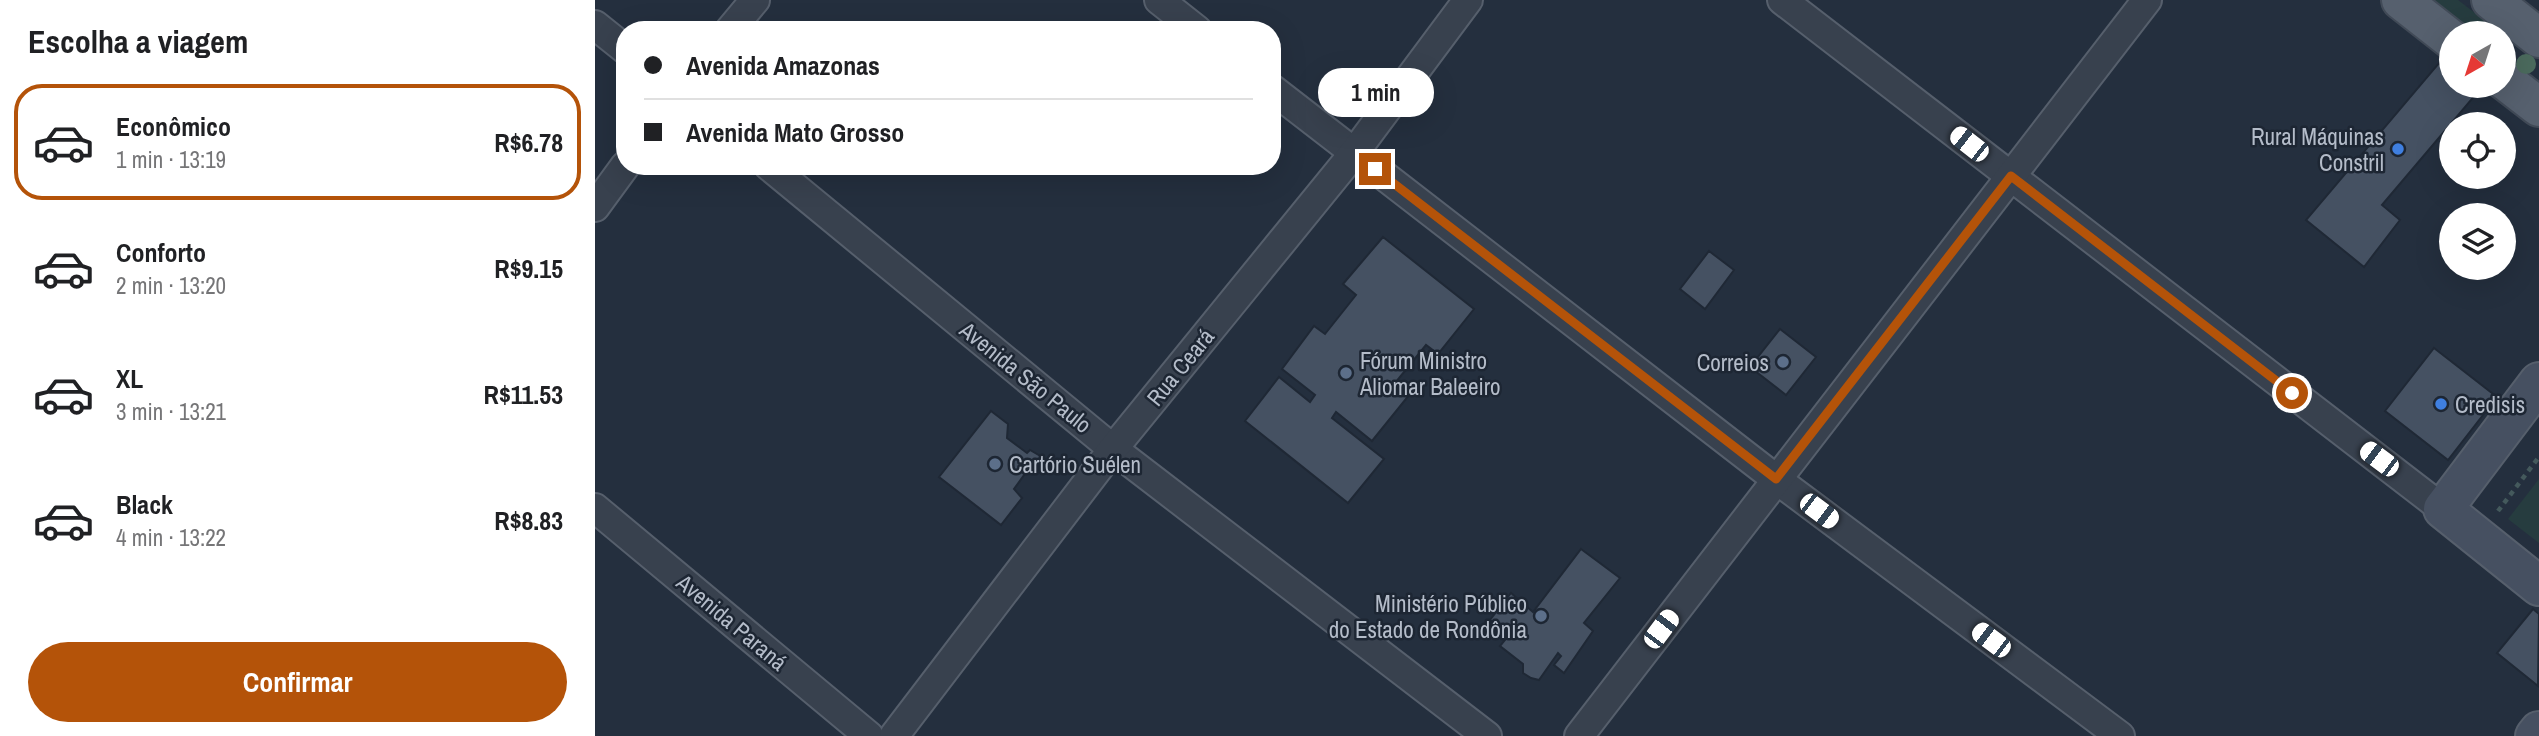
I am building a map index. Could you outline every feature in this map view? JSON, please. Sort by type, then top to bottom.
[{"type":"main road","points":[[2401,0],[2439,30]]},
{"type":"main road","points":[[2491,0],[2539,38]]},
{"type":"main road","points":[[2517,90],[2539,107]]},
{"type":"main road","points":[[2539,382],[2444,509],[2539,586]]},
{"type":"main road","points":[[2535,736],[2539,731]]},
{"type":"street","points":[[738,21],[755,0]]},
{"type":"street","points":[[1159,0],[1186,21]]},
{"type":"street","name":"Rua Ceará","points":[[894,736],[1113,449],[1354,153],[1468,0]]},
{"type":"street","points":[[1782,0],[2444,509]]},
{"type":"street","points":[[1579,736],[2147,0]]},
{"type":"street","points":[[595,25],[616,42]]},
{"type":"street","points":[[1281,96],[1776,479],[2120,736]]},
{"type":"street","points":[[595,207],[618,175]]},
{"type":"street","name":"Avenida São Paulo","points":[[780,175],[1113,449],[1487,736]]},
{"type":"street","name":"Avenida Paraná","points":[[595,508],[869,736]]},
{"type":"path","points":[[2498,519],[2498,511],[2539,457]]},
{"type":"green space","points":[[2419,0],[2458,0],[2485,21],[2446,21]]},
{"type":"green space","points":[[2539,479],[2539,543],[2508,519]]},
{"type":"building","name":"Rural Máquinas Constril","points":[[2439,63],[2439,98],[2473,98],[2461,112],[2439,112],[2439,138],[2382,205],[2400,220],[2364,267],[2306,220]]},
{"type":"building","name":"Fórum Ministro Aliomar Baleeiro","points":[[1383,237],[1474,309],[1438,354],[1426,345],[1395,383],[1410,394],[1372,441],[1336,412],[1332,418],[1384,459],[1348,503],[1245,421],[1279,377],[1310,402],[1315,395],[1282,369],[1314,326],[1325,334],[1356,295],[1343,284]]},
{"type":"building","points":[[1709,251],[1734,270],[1705,309],[1680,289]]},
{"type":"building","name":"Correios","points":[[1780,329],[1816,357],[1786,395],[1750,367]]},
{"type":"building","name":"Credisis","points":[[2434,348],[2497,397],[2448,460],[2385,411]]},
{"type":"building","name":"Cartório Suélen","points":[[991,411],[1008,424],[1007,438],[1027,453],[1030,450],[1042,457],[1038,470],[1027,471],[1014,489],[1022,498],[1001,525],[939,477]]},
{"type":"building","name":"Ministério Público do Estado de Rondônia","points":[[1581,549],[1620,578],[1584,623],[1593,631],[1564,673],[1554,665],[1561,656],[1558,653],[1539,680],[1531,678],[1523,673],[1523,664],[1500,646],[1509,635],[1490,620],[1511,593],[1533,612]]},
{"type":"building","points":[[2533,609],[2539,614],[2538,686],[2497,653]]},
{"type":"place","name":"Rural Máquinas Constril","points":[[2398,149]]},
{"type":"place","name":"Correios","points":[[1783,362]]},
{"type":"place","name":"Fórum Ministro Aliomar Baleeiro","points":[[1346,373]]},
{"type":"place","name":"Credisis","points":[[2441,404]]},
{"type":"place","name":"Cartório Suélen","points":[[995,464]]},
{"type":"place","name":"Ministério Público do Estado de Rondônia","points":[[1541,616]]},
{"type":"route","points":[[1375,169],[1776,479],[2011,176],[2292,393]]}]
